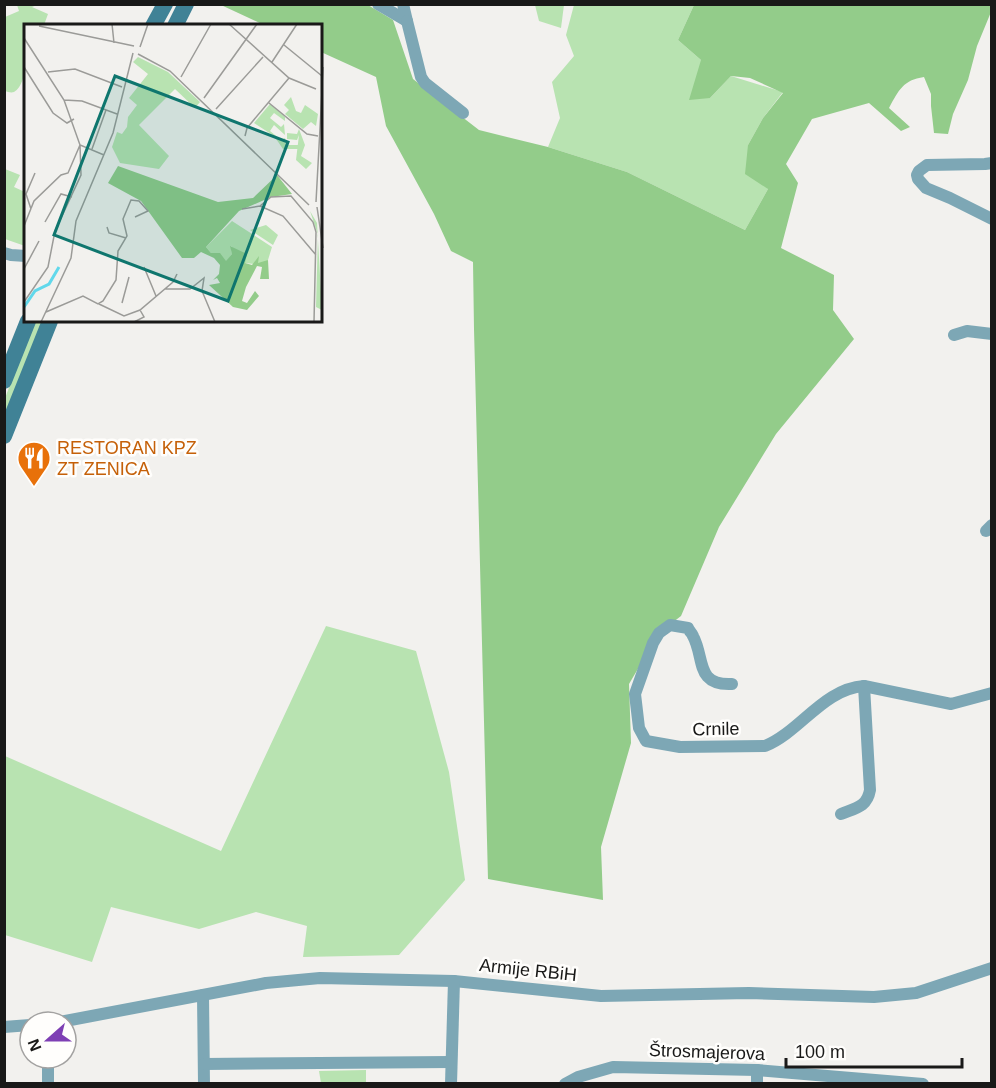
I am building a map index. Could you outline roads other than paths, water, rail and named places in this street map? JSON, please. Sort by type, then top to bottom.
[{"type":"main road","points":[[154,24],[165,4]]},
{"type":"main road","points":[[176,24],[186,4]]},
{"type":"main road","points":[[4,381],[28,322]]},
{"type":"main road","points":[[4,436],[50,322]]},
{"type":"street","points":[[378,4],[407,21]]},
{"type":"street","points":[[403,4],[421,77],[425,83],[463,112]]},
{"type":"street","points":[[992,163],[927,165],[917,175],[926,189],[992,219]]},
{"type":"street","points":[[4,252],[24,256]]},
{"type":"street","points":[[954,335],[967,331],[992,334]]},
{"type":"street","name":"Crnile","points":[[732,684],[721,685],[710,680],[703,670],[694,637],[687,628],[670,625],[659,633],[653,643],[635,694],[639,728],[646,741],[680,747],[765,746],[793,729],[838,692],[852,687],[864,686],[951,704],[992,693]]},
{"type":"street","points":[[841,814],[867,801],[870,790],[864,686]]},
{"type":"street","name":"Armije RBiH","points":[[78,1019],[266,983],[320,978],[454,981],[601,996],[749,993],[874,997],[916,993],[992,968]]},
{"type":"street","points":[[451,1083],[454,981]]},
{"type":"street","points":[[203,995],[204,1083]]},
{"type":"street","points":[[204,1064],[451,1062]]},
{"type":"street","name":"Štrosmajerova","points":[[565,1083],[613,1067],[757,1070],[923,1083]]},
{"type":"street","points":[[757,1070],[757,1083]]},
{"type":"place","name":"RESTORAN KPZ ZT ZENICA","points":[[34,487]]}]
